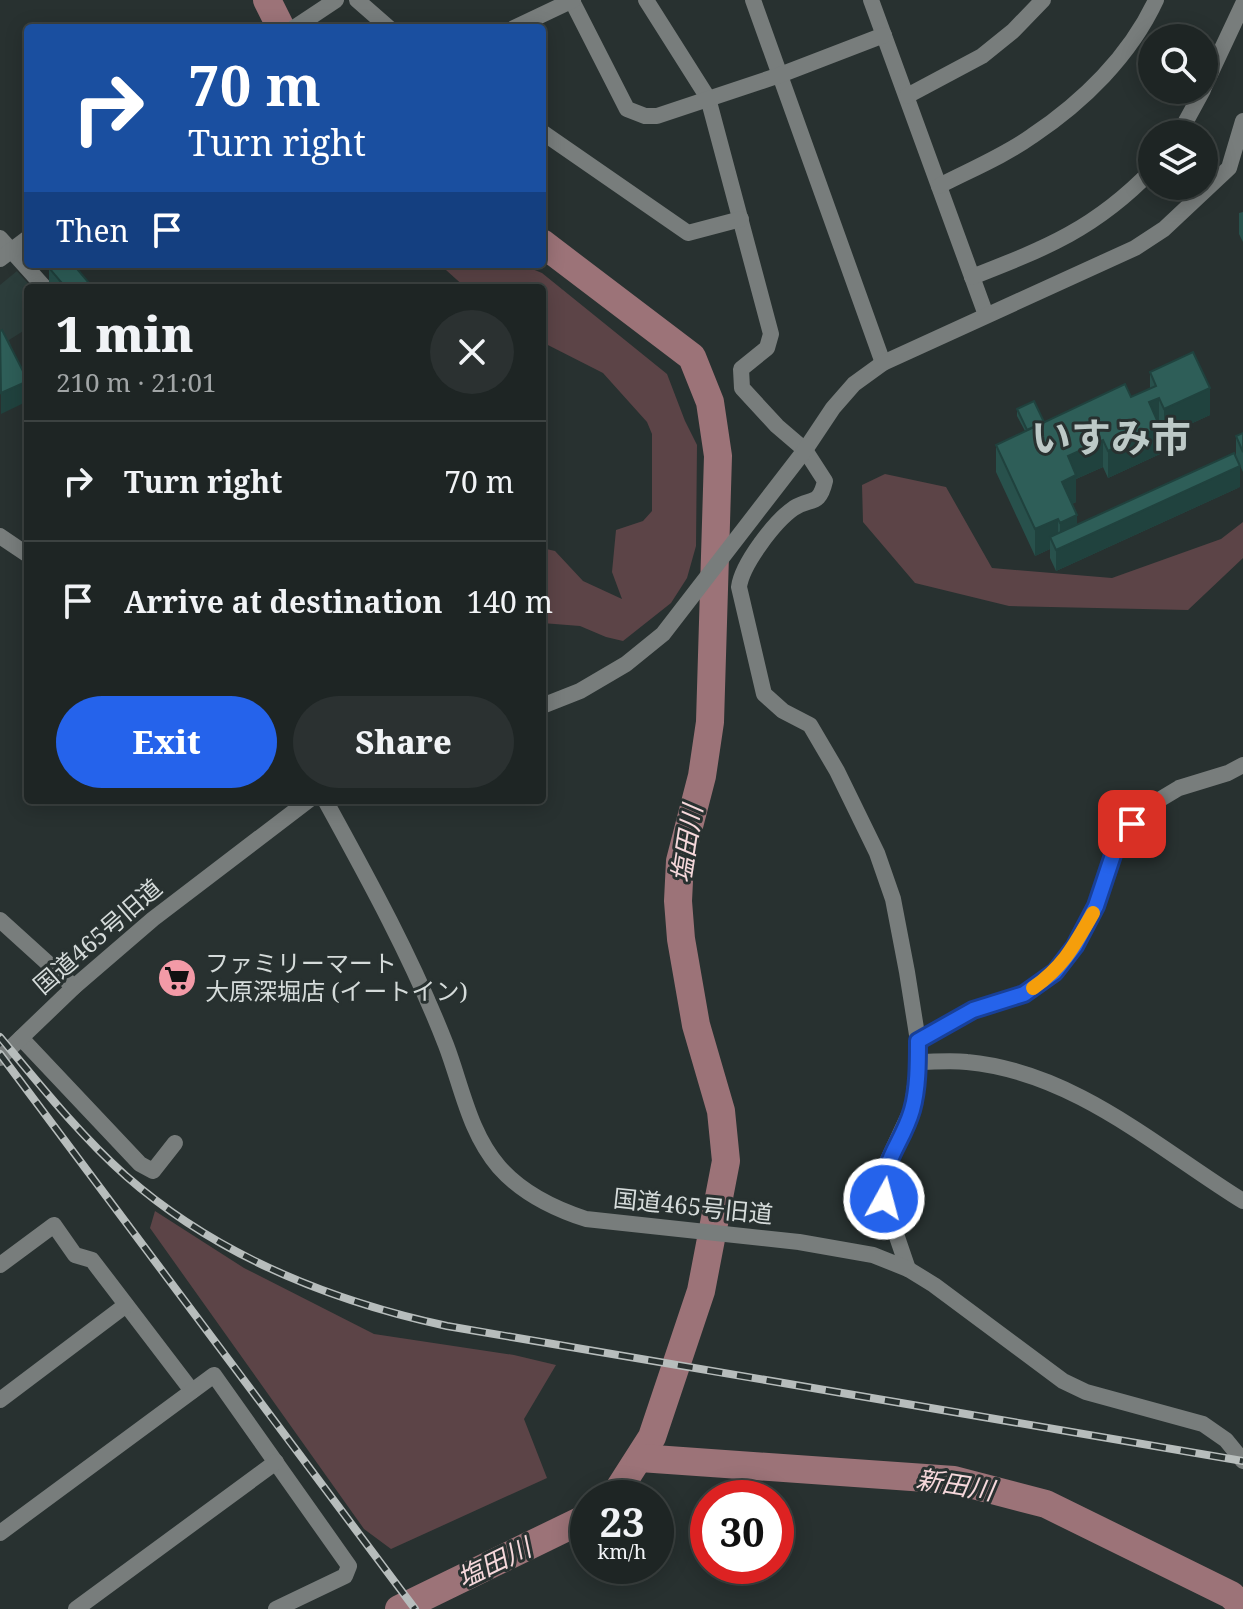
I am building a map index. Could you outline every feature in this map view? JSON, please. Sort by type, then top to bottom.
[{"type":"street","points":[[301,23],[336,0]]},
{"type":"street","points":[[357,0],[384,24]]},
{"type":"street","points":[[522,24],[573,0],[627,109],[645,116],[657,116],[780,75],[884,35]]},
{"type":"street","points":[[646,0],[708,98],[771,334],[767,348],[741,369],[742,388],[777,426],[805,450],[825,481],[822,494],[815,501],[797,506],[784,516],[761,545],[741,574],[742,599],[764,694],[783,711],[810,725],[837,771],[877,853],[893,899],[918,1041],[918,1062],[912,1108],[882,1179],[884,1199],[908,1269]]},
{"type":"street","points":[[753,0],[883,363]]},
{"type":"street","points":[[871,0],[986,315]]},
{"type":"street","points":[[907,96],[982,56],[1013,31],[1043,0]]},
{"type":"street","points":[[939,186],[1030,138],[1072,107],[1107,73],[1146,21],[1156,0]]},
{"type":"street","points":[[1218,57],[1243,4]]},
{"type":"street","points":[[546,704],[580,691],[615,671],[663,634],[854,384],[883,363],[1135,248],[1164,229],[1236,169],[1243,121]]},
{"type":"street","points":[[546,135],[688,233],[741,219]]},
{"type":"street","points":[[972,277],[1039,251],[1081,230],[1138,184]]},
{"type":"street","points":[[24,240],[4,249],[41,284]]},
{"type":"street","points":[[0,536],[24,552]]},
{"type":"street","points":[[918,1041],[973,1010],[1024,994],[1055,972],[1075,946],[1096,906],[1115,849],[1132,824],[1154,803],[1179,788],[1228,773],[1243,765]]},
{"type":"street","name":"国道465号旧道","points":[[0,1058],[74,987],[192,887],[304,804]]},
{"type":"street","name":"国道465号旧道","points":[[327,804],[379,898],[409,961],[446,1045],[474,1129],[499,1167],[514,1182],[565,1212],[586,1219],[799,1242],[873,1255],[908,1269],[1063,1381],[1086,1392],[1203,1424],[1226,1440],[1243,1461]]},
{"type":"street","points":[[0,920],[74,987]]},
{"type":"street","points":[[21,1038],[140,1164],[153,1171],[175,1143]]},
{"type":"street","points":[[918,1062],[966,1062],[1006,1069],[1080,1095],[1243,1201]]},
{"type":"street","points":[[0,1265],[54,1225],[75,1255],[92,1260],[192,1391]]},
{"type":"street","points":[[0,1400],[126,1305]]},
{"type":"street","points":[[0,1533],[214,1375],[349,1566],[345,1576],[276,1609]]},
{"type":"street","points":[[76,1609],[276,1462]]},
{"type":"shaded area","points":[[433,268],[530,268],[542,273],[667,374],[697,445],[696,546],[687,578],[671,603],[623,641],[580,626],[546,623],[546,549],[555,551],[583,581],[622,599],[612,572],[616,530],[643,521],[652,511],[652,434],[647,422],[603,373],[546,344],[546,284],[462,284],[446,270]]},
{"type":"shaded area","points":[[17,271],[28,284],[24,284],[24,331],[9,340],[15,357],[0,366],[0,285]]},
{"type":"shaded area","points":[[885,474],[946,487],[992,568],[1112,578],[1221,539],[1243,522],[1243,558],[1188,610],[1009,606],[915,583],[863,522],[862,485]]},
{"type":"shaded area","points":[[155,1211],[244,1268],[374,1334],[514,1355],[556,1365],[524,1419],[547,1478],[391,1549],[364,1529],[150,1228]]},
{"type":"building","points":[[49,268],[76,268],[89,283],[88,284],[63,284]]},
{"type":"building","points":[[0,331],[24,373],[24,383],[1,393]]},
{"type":"building","points":[[1193,352],[1210,388],[1164,409],[1159,398],[1149,402],[1160,427],[1108,451],[1103,440],[1068,456],[1076,475],[1062,482],[1077,515],[1035,529],[996,445],[1125,384],[1131,397],[1156,386],[1150,372]]},
{"type":"building","points":[[1034,401],[1044,422],[1027,430],[1017,409]]},
{"type":"building","points":[[1243,433],[1243,452],[1236,436]]},
{"type":"building","points":[[1234,453],[1240,466],[1056,550],[1050,537]]},
{"type":"waterway","name":"塩田川","points":[[267,0],[279,24]]},
{"type":"waterway","name":"塩田川","points":[[546,246],[692,357],[710,402],[718,456],[710,722],[702,776],[680,861],[678,901],[681,939],[696,1025],[721,1111],[726,1161],[701,1291],[652,1437],[625,1480]]},
{"type":"waterway","name":"新田川","points":[[640,1458],[954,1480],[1046,1504],[1231,1595],[1243,1607]]},
{"type":"waterway","name":"塩田川","points":[[399,1609],[570,1526]]},
{"type":"railway","points":[[0,1037],[92,1143],[161,1204],[237,1252],[318,1288],[361,1303],[447,1326],[1243,1461]]},
{"type":"railway","points":[[0,1054],[415,1609]]},
{"type":"slow traffic","points":[[1033,988],[1055,972],[1075,946],[1093,913]]},
{"type":"place","name":"ファミリーマート 大原深堀店 (イートイン)","points":[[177,978]]},
{"type":"district","name":"いすみ市","points":[[1111,438]]},
{"type":"route","points":[[884,1199],[882,1179],[886,1164],[912,1108],[918,1041],[973,1010],[1024,994],[1055,972],[1075,946],[1096,906],[1115,849],[1132,824]]}]
